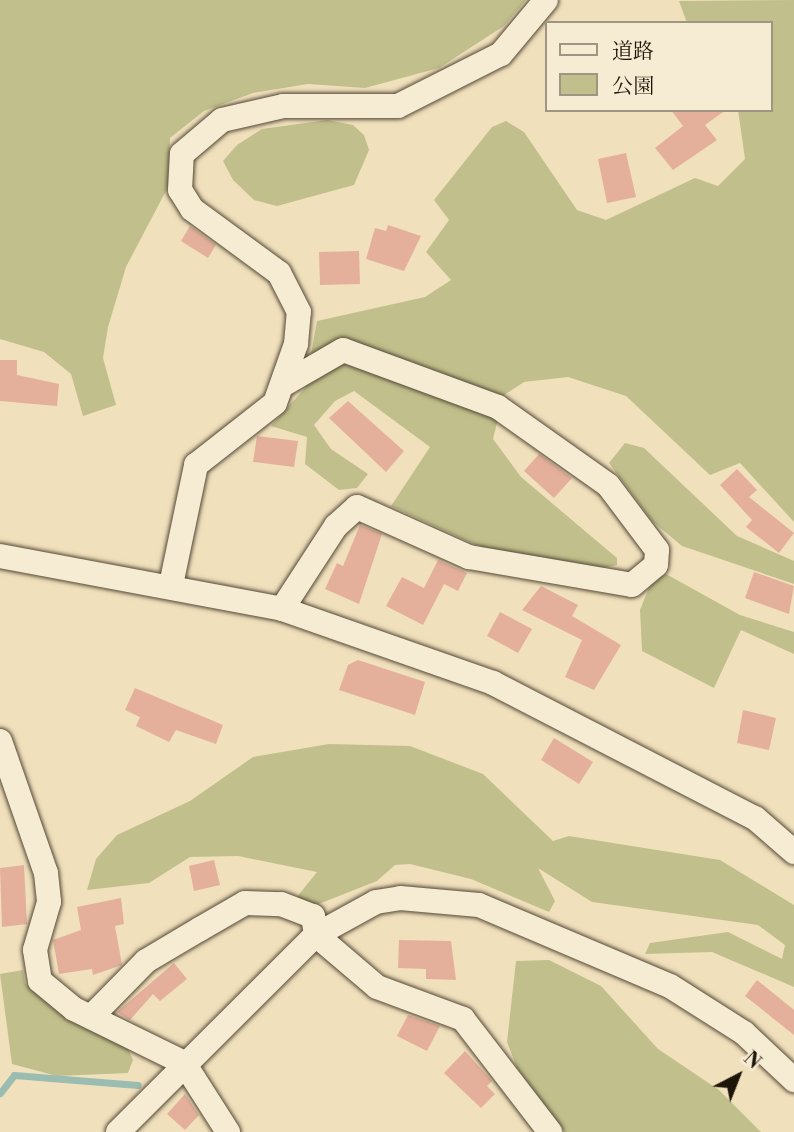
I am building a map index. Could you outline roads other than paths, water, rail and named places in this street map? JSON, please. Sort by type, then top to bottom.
[{"type":"street","points":[[171,585],[196,465],[275,402],[286,383],[299,312],[292,289],[192,209],[180,190],[182,154],[222,120],[283,106],[398,106],[500,54],[546,0]]},
{"type":"street","points":[[282,609],[336,526],[357,507],[469,557],[632,585],[656,565],[657,550],[608,485],[498,407],[343,350],[286,383]]},
{"type":"street","points":[[0,556],[171,585],[282,609],[493,683],[755,818],[794,852]]},
{"type":"street","points":[[0,741],[46,873],[49,902],[35,950],[40,981],[91,1017],[184,1063],[228,1132]]},
{"type":"street","points":[[118,1132],[184,1063],[316,935],[376,902],[400,898],[479,905],[670,986],[744,1032],[794,1080]]},
{"type":"street","points":[[91,1017],[146,961],[245,903],[281,904],[313,916],[316,935],[377,987],[463,1018],[550,1132]]},
{"type":"waterway","points":[[0,1093],[14,1075],[138,1085]]}]
